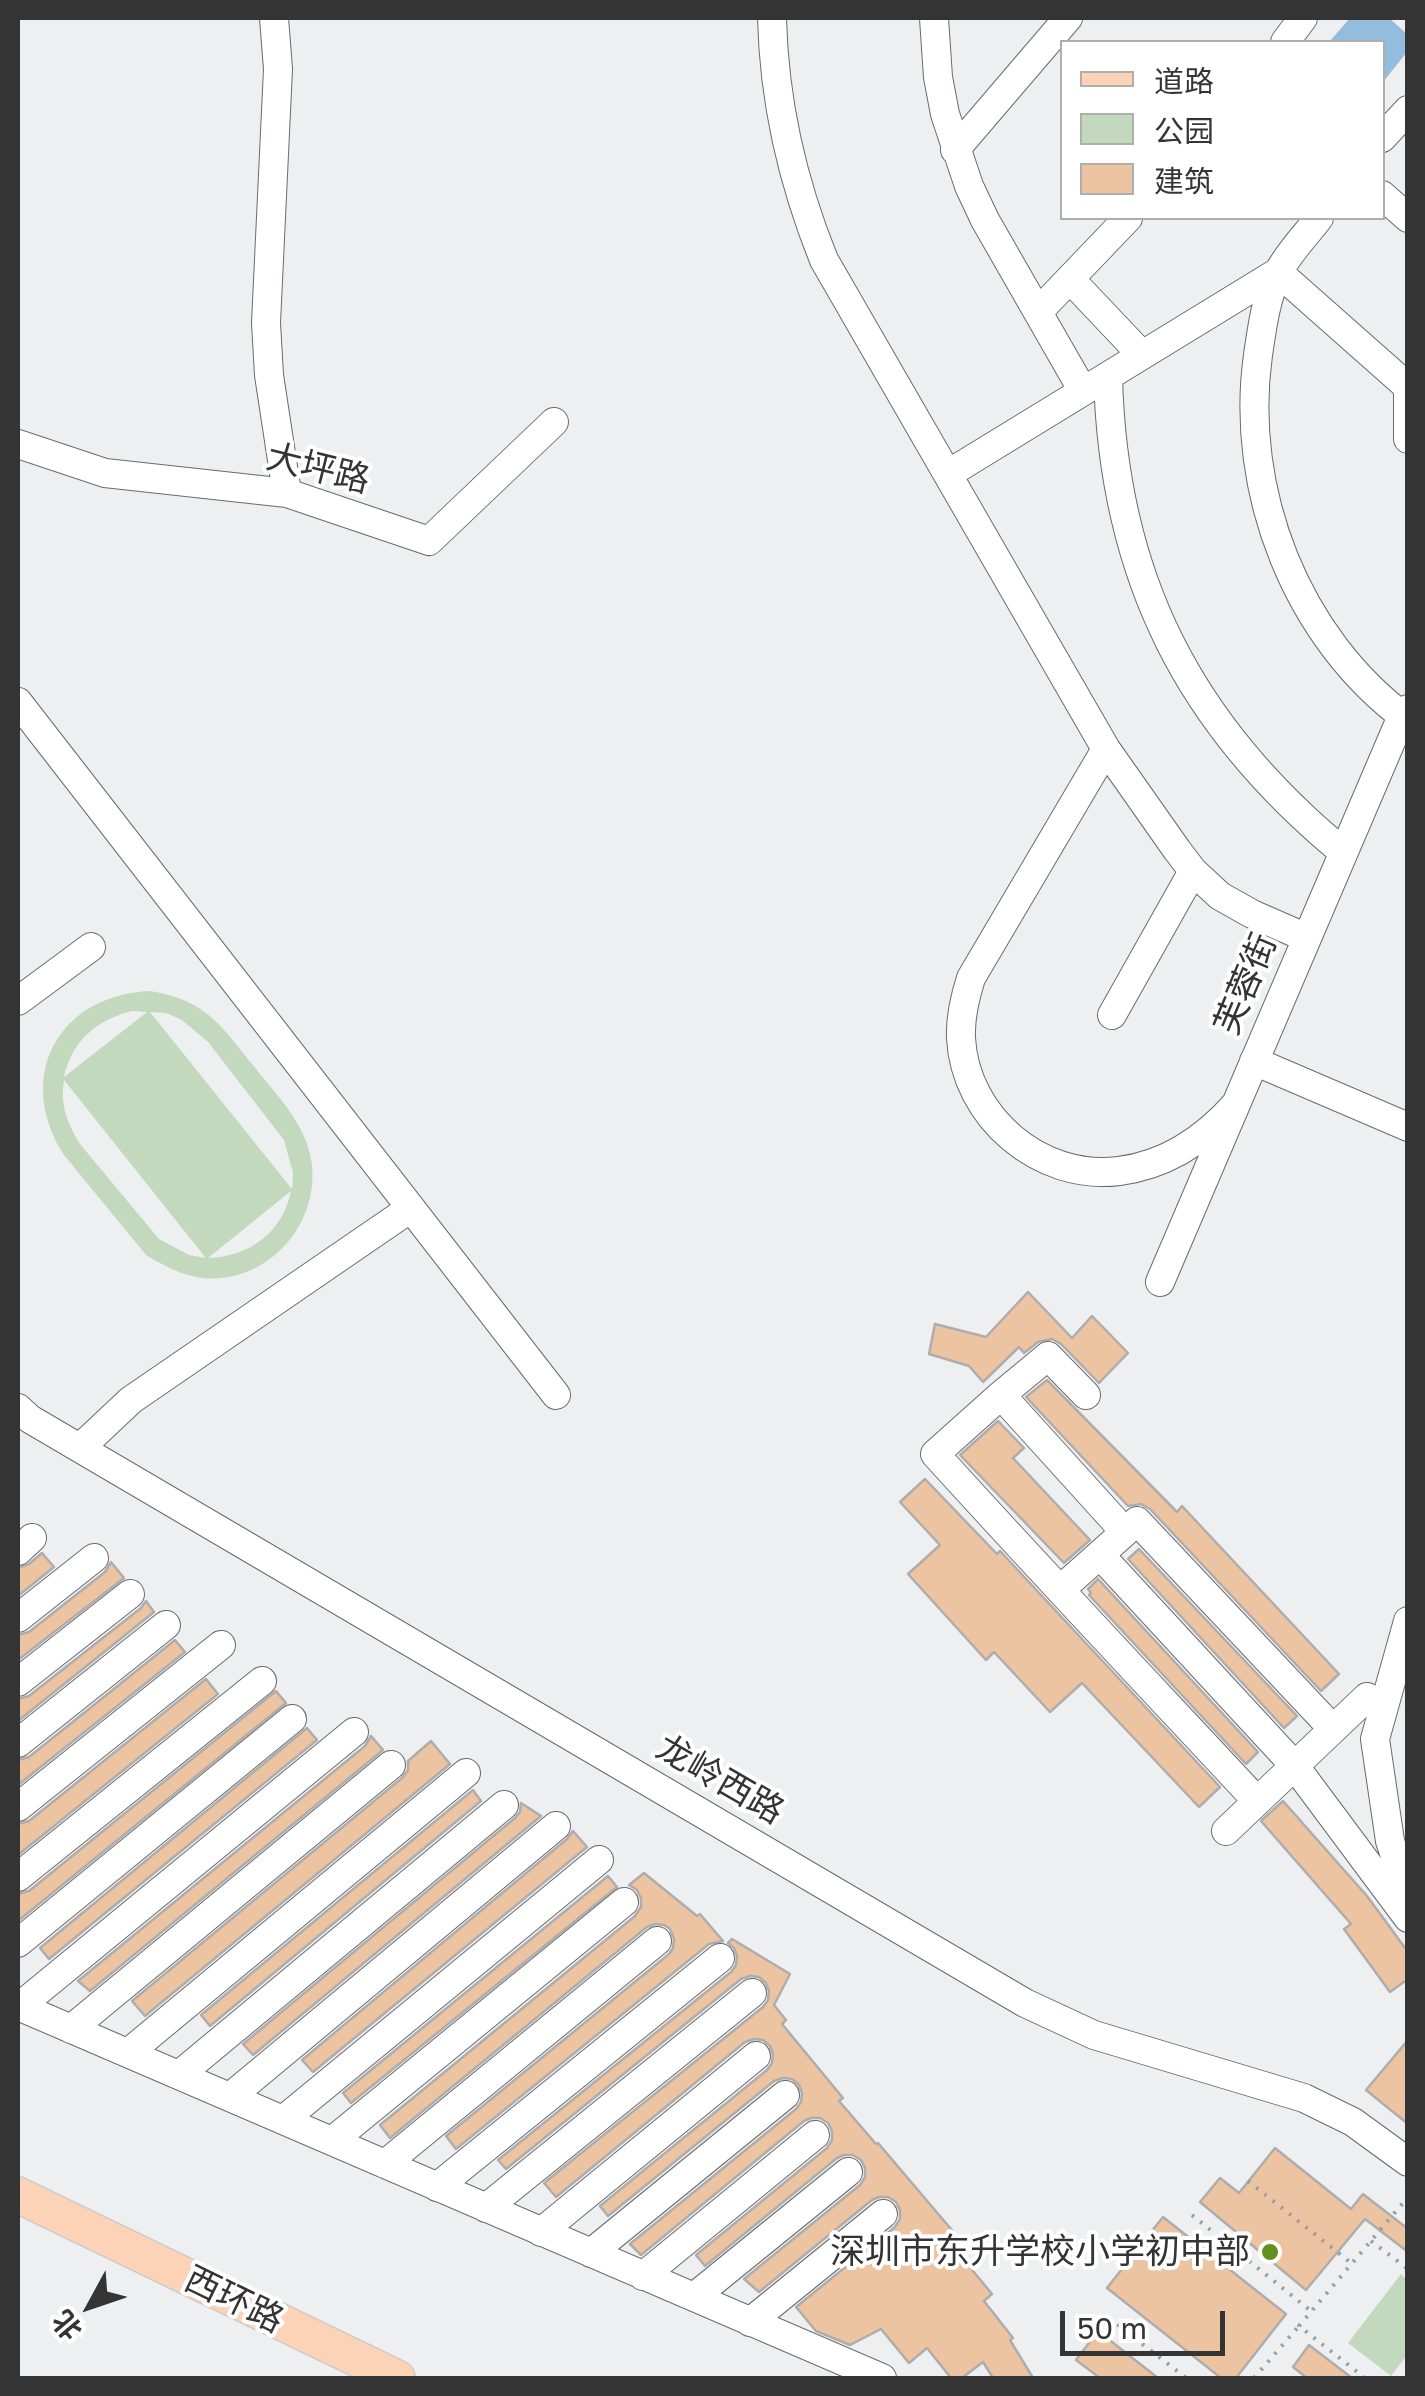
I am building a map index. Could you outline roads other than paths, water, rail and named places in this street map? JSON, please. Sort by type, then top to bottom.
[{"type":"main road","name":"西环路","points":[[18,2195],[397,2378]]},
{"type":"main road","name":"西环路","points":[[18,2213],[360,2378]]},
{"type":"street","points":[[274,18],[278,69],[266,323],[269,375],[287,493]]},
{"type":"street","points":[[772,18],[784,133],[807,218],[824,260],[1106,750],[1192,871],[1236,906],[1307,938]]},
{"type":"street","points":[[934,18],[938,77],[969,186],[1083,392]]},
{"type":"street","points":[[956,150],[1068,18]]},
{"type":"street","points":[[1287,40],[1303,18]]},
{"type":"street","points":[[1385,135],[1408,110]]},
{"type":"street","points":[[1385,198],[1408,218]]},
{"type":"street","points":[[1038,312],[1126,220]]},
{"type":"street","points":[[1317,220],[1278,272],[1256,374],[1256,444],[1268,514],[1293,579],[1320,625],[1351,667],[1406,715]]},
{"type":"street","points":[[948,474],[1278,272]]},
{"type":"street","points":[[1278,272],[1408,391],[1408,439]]},
{"type":"street","points":[[1070,279],[1142,356]]},
{"type":"street","points":[[1108,376],[1113,460],[1124,515],[1144,583],[1179,660],[1216,720],[1251,765],[1344,852]]},
{"type":"street","name":"大坪路","points":[[18,444],[106,474],[287,493],[429,540],[554,422]]},
{"type":"street","points":[[18,702],[556,1395]]},
{"type":"street","name":"芙蓉街","points":[[1160,1282],[1406,715]]},
{"type":"street","points":[[1106,750],[971,978],[961,1038],[970,1079],[989,1115],[1018,1144],[1055,1164],[1095,1172],[1136,1168],[1181,1151],[1220,1122],[1236,1104]]},
{"type":"street","points":[[1112,1015],[1192,871]]},
{"type":"street","points":[[18,1001],[91,947]]},
{"type":"street","points":[[1254,1061],[1408,1127]]},
{"type":"street","points":[[80,1448],[132,1400],[411,1208]]},
{"type":"street","points":[[1086,1395],[1048,1356],[935,1454],[1257,1801]]},
{"type":"street","points":[[1001,1395],[1125,1532]]},
{"type":"street","name":"龙岭西路","points":[[18,1408],[1024,2002],[1094,2035],[1304,2098],[1353,2122],[1408,2162]]},
{"type":"street","points":[[1060,1590],[1137,1521],[1333,1729]]},
{"type":"street","points":[[1100,1555],[1294,1765],[1408,1918]]},
{"type":"street","points":[[18,1618],[94,1558]]},
{"type":"street","points":[[18,1682],[130,1594]]},
{"type":"street","points":[[1408,1621],[1375,1740],[1390,1841],[1408,1896]]},
{"type":"street","points":[[18,1742],[166,1625]]},
{"type":"street","points":[[18,1807],[221,1645]]},
{"type":"street","points":[[18,1877],[262,1680]]},
{"type":"street","points":[[1226,1831],[1367,1697]]},
{"type":"street","points":[[18,1943],[292,1719]]},
{"type":"street","points":[[354,1732],[18,2006],[882,2378]]},
{"type":"street","points":[[71,2028],[392,1765]]},
{"type":"street","points":[[128,2053],[466,1774]]},
{"type":"street","points":[[179,2075],[504,1805]]},
{"type":"street","points":[[230,2097],[556,1826]]},
{"type":"street","points":[[283,2120],[599,1860]]},
{"type":"street","points":[[332,2141],[624,1902]]},
{"type":"street","points":[[385,2164],[657,1942]]},
{"type":"street","points":[[437,2186],[720,1958]]},
{"type":"street","points":[[486,2208],[752,1993]]},
{"type":"street","points":[[542,2232],[756,2056]]},
{"type":"street","points":[[591,2253],[785,2095]]},
{"type":"street","points":[[643,2276],[814,2135]]},
{"type":"street","points":[[694,2298],[848,2172]]},
{"type":"street","points":[[750,2322],[884,2214]]},
{"type":"water","points":[[1350,18],[1389,18],[1407,34],[1407,52],[1385,80],[1385,40],[1331,40]]},
{"type":"place","name":"深圳市东升学校小学初中部","points":[[1270,2252]]}]
